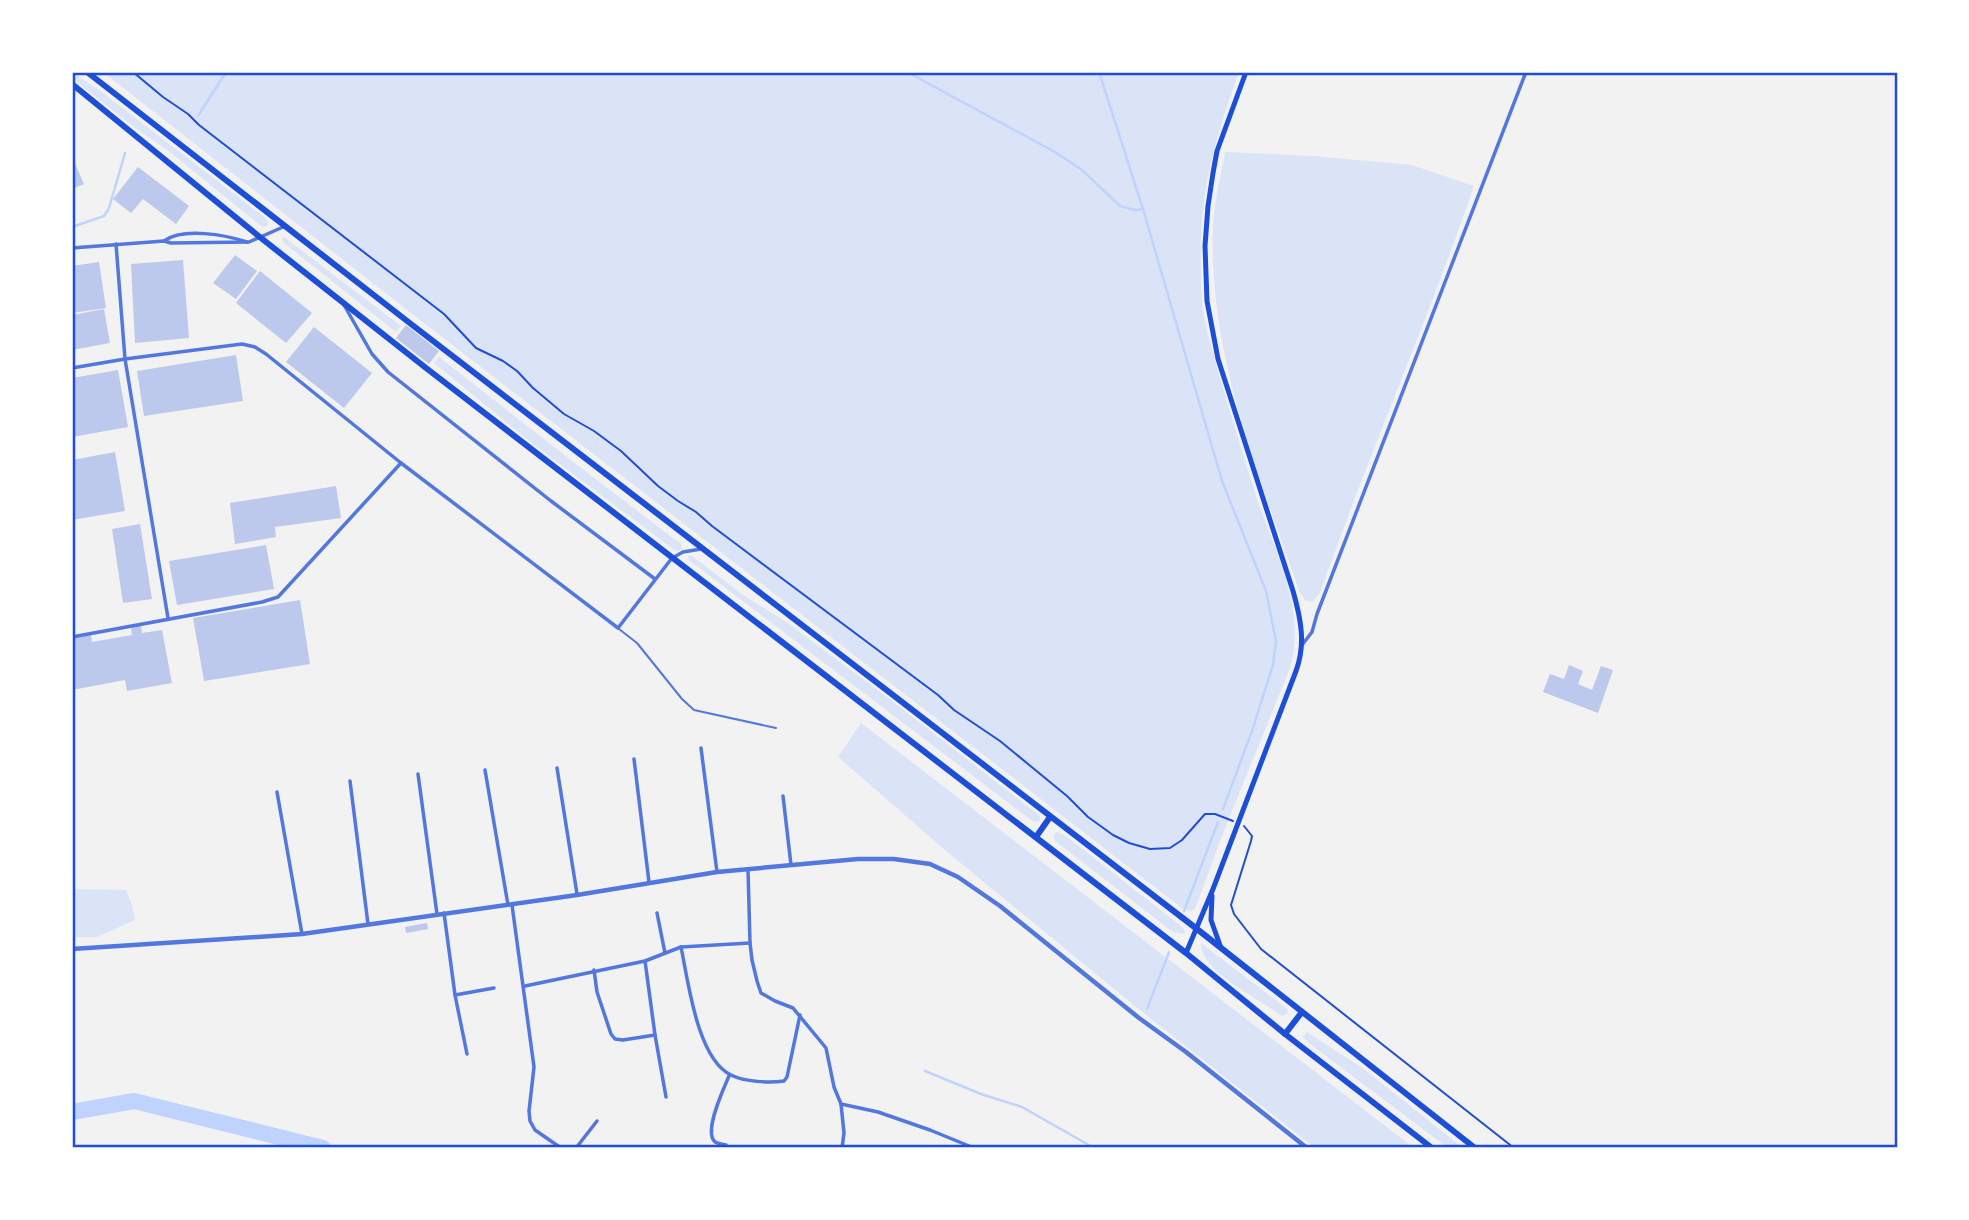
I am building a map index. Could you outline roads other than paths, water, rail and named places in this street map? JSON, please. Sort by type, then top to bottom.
[{"type":"main road","points":[[1186,953],[1296,671],[1302,645],[1301,623],[1293,591],[1218,359],[1207,301],[1205,246],[1213,173],[1217,151],[1246,72]]},
{"type":"main road","points":[[91,73],[1475,1148]]},
{"type":"main road","points":[[72,86],[426,368],[1186,953],[1432,1148]]},
{"type":"main road","points":[[1036,837],[1050,817]]},
{"type":"main road","points":[[1213,889],[1212,920],[1222,951]]},
{"type":"main road","points":[[1286,1034],[1301,1012]]},
{"type":"street","points":[[1302,645],[1312,632],[1526,72]]},
{"type":"street","points":[[72,248],[164,241],[249,242],[285,226]]},
{"type":"street","points":[[164,241],[171,236],[202,234],[228,235],[249,242]]},
{"type":"street","points":[[116,244],[125,359],[168,618]]},
{"type":"street","points":[[341,300],[372,354],[388,372],[654,579]]},
{"type":"street","points":[[72,368],[242,344],[255,347],[401,463],[618,628],[672,558],[690,550],[703,549]]},
{"type":"street","points":[[72,637],[278,597],[401,463]]},
{"type":"street","points":[[701,748],[717,872]]},
{"type":"street","points":[[634,758],[649,882]]},
{"type":"street","points":[[557,768],[577,895]]},
{"type":"street","points":[[485,770],[525,986],[534,1067],[530,1121],[535,1130],[561,1148]]},
{"type":"street","points":[[418,774],[437,914]]},
{"type":"street","points":[[349,781],[368,924]]},
{"type":"street","points":[[277,792],[302,934]]},
{"type":"street","points":[[783,796],[791,865]]},
{"type":"street","points":[[72,949],[302,934],[717,872],[858,859],[894,859],[930,864],[958,877],[999,906],[1307,1148]]},
{"type":"street","points":[[748,869],[750,943],[761,992],[793,1008],[826,1048],[834,1087],[841,1104],[844,1133],[842,1148]]},
{"type":"street","points":[[444,913],[455,995],[467,1054]]},
{"type":"street","points":[[657,913],[665,953]]},
{"type":"street","points":[[525,986],[645,961],[681,947],[750,943]]},
{"type":"street","points":[[681,947],[705,1046],[722,1069],[730,1075],[754,1080],[784,1081],[800,1015]]},
{"type":"street","points":[[645,961],[654,1035],[666,1097]]},
{"type":"street","points":[[594,970],[597,992],[615,1039],[654,1035]]},
{"type":"street","points":[[455,995],[494,988]]},
{"type":"street","points":[[726,1145],[717,1143],[712,1132],[716,1109],[730,1075]]},
{"type":"street","points":[[841,1104],[878,1112],[975,1148]]},
{"type":"street","points":[[576,1148],[597,1121]]},
{"type":"lane","points":[[618,628],[637,643],[694,710],[776,728]]},
{"type":"waterway","points":[[198,116],[226,72]]},
{"type":"waterway","points":[[907,72],[1055,152],[1082,170],[1120,206],[1143,209],[1222,481],[1266,591],[1276,641],[1273,665],[1223,809]]},
{"type":"waterway","points":[[1099,72],[1143,209]]},
{"type":"waterway","points":[[72,227],[104,216],[109,208],[125,153]]},
{"type":"waterway","points":[[1184,911],[1218,822]]},
{"type":"waterway","points":[[1147,1009],[1169,952]]},
{"type":"waterway","points":[[925,1071],[1022,1107],[1094,1148]]},
{"type":"waterway","points":[[72,1112],[134,1101],[323,1148]]}]
